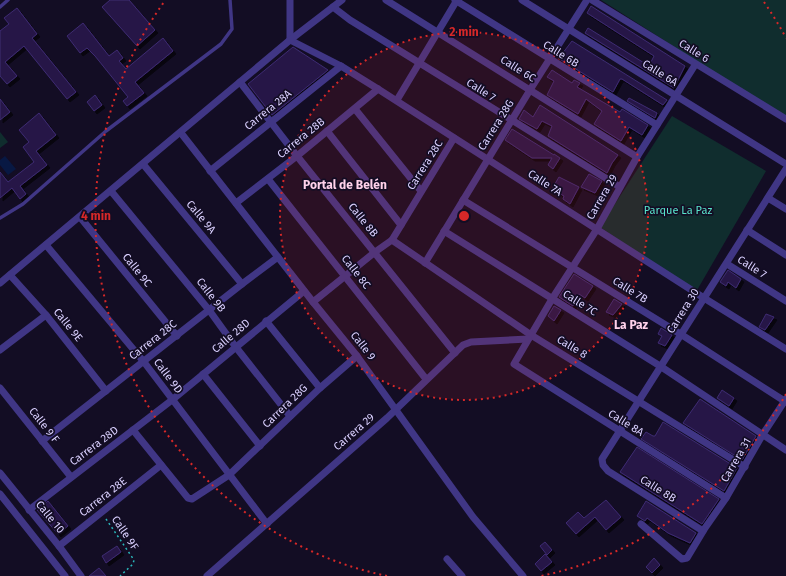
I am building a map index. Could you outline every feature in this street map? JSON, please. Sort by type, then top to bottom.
[{"type":"street","points":[[290,0],[290,40]]},
{"type":"street","points":[[0,283],[181,133],[290,40],[342,0]]},
{"type":"street","name":"Calle 6C","points":[[386,0],[638,157]]},
{"type":"street","points":[[397,100],[418,63],[438,33],[456,0]]},
{"type":"street","name":"Calle 6B","points":[[456,0],[550,60],[657,125]]},
{"type":"street","name":"Calle 6A","points":[[522,0],[786,164]]},
{"type":"street","name":"Carrera 28G","points":[[425,262],[587,0]]},
{"type":"street","name":"Calle 6","points":[[592,0],[786,120]]},
{"type":"street","name":"Calle 7","points":[[333,7],[350,20],[418,63],[620,187]]},
{"type":"street","name":"Calle 7A","points":[[290,40],[341,66],[378,88],[704,298],[786,349]]},
{"type":"street","name":"Carrera 29","points":[[514,364],[657,125],[695,65]]},
{"type":"street","name":"Carrera 28A","points":[[210,171],[341,66]]},
{"type":"street","name":"Calle 8B","points":[[240,82],[297,156],[455,352]]},
{"type":"street","name":"Carrera 28B","points":[[236,203],[328,131],[378,88]]},
{"type":"street","points":[[355,109],[421,191]]},
{"type":"street","points":[[328,131],[401,225]]},
{"type":"street","name":"Calle 9","points":[[181,133],[304,291],[357,356],[473,517],[523,576]]},
{"type":"street","name":"Carrera 28C","points":[[313,302],[392,240],[454,138]]},
{"type":"street","name":"Calle 9A","points":[[143,164],[242,284]]},
{"type":"street","name":"Carrera 30","points":[[603,464],[602,460],[660,366],[727,264],[786,169]]},
{"type":"street","name":"Calle 8C","points":[[268,179],[426,380]]},
{"type":"street","name":"Calle 9B","points":[[111,190],[209,310],[290,416]]},
{"type":"street","points":[[768,198],[786,209]]},
{"type":"street","name":"Calle 7B","points":[[463,200],[682,334],[786,401]]},
{"type":"street","name":"Calle 9C","points":[[80,217],[177,336]]},
{"type":"street","points":[[747,230],[786,255]]},
{"type":"street","name":"Calle 7C","points":[[444,231],[660,366],[786,450]]},
{"type":"street","name":"Calle 8","points":[[392,240],[530,337],[639,400],[745,467]]},
{"type":"street","name":"Calle 9D","points":[[46,245],[144,362],[267,524]]},
{"type":"street","name":"Carrera 28C","points":[[42,441],[278,257]]},
{"type":"street","name":"Calle 7","points":[[727,264],[786,301]]},
{"type":"street","name":"Calle 9E","points":[[10,275],[46,315],[106,391]]},
{"type":"street","name":"Calle 28D","points":[[172,400],[235,346],[304,291]]},
{"type":"street","points":[[0,350],[46,315]]},
{"type":"street","points":[[266,322],[320,388]]},
{"type":"street","name":"Carrera 29","points":[[207,576],[395,410],[463,345],[471,342],[530,337]]},
{"type":"street","name":"Carrera 28G","points":[[162,465],[188,498],[192,499],[229,474],[320,388],[357,356]]},
{"type":"street","name":"Calle 8A","points":[[514,364],[726,498]]},
{"type":"street","points":[[203,374],[260,446]]},
{"type":"street","name":"Calle 9 F","points":[[0,388],[71,477]]},
{"type":"street","name":"Carrera 28D","points":[[29,510],[172,400]]},
{"type":"street","name":"Carrera 31","points":[[641,524],[682,559],[687,558],[745,467],[763,434],[786,401]]},
{"type":"street","points":[[132,430],[162,465]]},
{"type":"street","name":"Calle 8B","points":[[603,464],[608,471],[703,531]]},
{"type":"street","name":"Carrera 28E","points":[[59,546],[162,465]]},
{"type":"street","name":"Calle 10","points":[[0,474],[59,546],[81,576]]},
{"type":"street","points":[[0,494],[65,576]]},
{"type":"street","points":[[447,559],[462,576]]},
{"type":"lane","points":[[0,7],[8,0]]},
{"type":"lane","points":[[0,218],[23,204],[106,131],[221,44],[232,29],[230,0]]},
{"type":"path","name":"Calle 9F","points":[[102,512],[135,562],[120,576]]},
{"type":"green space","points":[[601,0],[786,0],[786,118]]},
{"type":"green space","name":"Parque La Paz","points":[[672,116],[766,171],[696,292],[600,227]]},
{"type":"green space","points":[[0,132],[8,142],[0,148]]},
{"type":"water","points":[[5,156],[16,169],[8,175],[0,165],[0,160]]},
{"type":"building","points":[[110,0],[129,0],[155,30],[137,46],[102,7]]},
{"type":"building","points":[[591,6],[685,66],[674,88],[585,33],[588,28],[649,66],[654,56],[587,13]]},
{"type":"building","points":[[17,8],[37,34],[32,38],[76,92],[67,99],[24,46],[5,62],[17,76],[7,84],[0,76],[0,31],[9,24],[4,18]]},
{"type":"building","points":[[83,23],[109,56],[117,50],[123,58],[119,61],[126,69],[163,38],[173,51],[135,82],[144,93],[127,106],[123,101],[128,97],[95,56],[87,48],[80,53],[67,36]]},
{"type":"building","points":[[572,41],[667,100],[663,105],[622,79],[620,79],[613,92],[558,58]]},
{"type":"building","points":[[293,47],[328,70],[272,115],[248,84]]},
{"type":"building","points":[[552,70],[572,83],[574,80],[580,83],[577,87],[620,112],[622,109],[648,125],[642,135],[629,127],[621,141],[594,124],[602,111],[586,99],[578,114],[547,95],[554,81],[547,77]]},
{"type":"building","points":[[95,95],[102,105],[94,111],[87,102]]},
{"type":"building","points":[[629,98],[657,113],[655,118],[627,101]]},
{"type":"building","points":[[0,99],[10,112],[0,120]]},
{"type":"building","points":[[540,105],[618,155],[607,173],[548,136],[552,126],[542,121],[537,129],[519,119],[524,110],[533,117]]},
{"type":"building","points":[[39,113],[56,135],[36,151],[47,165],[20,186],[26,194],[20,199],[12,188],[0,198],[0,172],[8,182],[34,162],[23,147],[29,142],[19,130]]},
{"type":"building","points":[[512,129],[560,158],[553,169],[548,165],[552,158],[532,158],[505,140]]},
{"type":"building","points":[[589,174],[602,181],[595,193],[581,187]]},
{"type":"building","points":[[559,177],[579,187],[570,204],[563,199],[564,196],[552,189]]},
{"type":"building","points":[[728,270],[741,279],[736,288],[728,282],[726,286],[720,282]]},
{"type":"building","points":[[574,274],[593,286],[585,298],[579,294],[573,306],[559,297]]},
{"type":"building","points":[[614,299],[622,304],[613,315],[606,312]]},
{"type":"building","points":[[554,306],[561,310],[554,321],[548,316]]},
{"type":"building","points":[[766,314],[774,317],[765,330],[759,327]]},
{"type":"building","points":[[661,328],[672,335],[665,346],[658,343],[662,336],[658,334]]},
{"type":"building","points":[[722,390],[734,398],[729,406],[717,398]]},
{"type":"building","points":[[700,399],[756,436],[742,460],[683,423]]},
{"type":"building","points":[[663,422],[737,468],[724,491],[641,439],[646,432],[655,436]]},
{"type":"building","points":[[637,447],[719,499],[702,524],[620,472]]},
{"type":"building","points":[[606,500],[621,517],[606,530],[595,517],[576,534],[566,523],[578,512],[584,518]]},
{"type":"building","points":[[48,501],[68,526],[58,534],[37,510]]},
{"type":"building","points":[[646,501],[696,533],[690,543],[668,533],[647,518],[645,521],[637,516]]},
{"type":"building","points":[[545,542],[552,550],[547,555],[540,546]]},
{"type":"building","points":[[117,546],[121,552],[106,563],[102,556]]},
{"type":"building","points":[[545,554],[552,562],[541,571],[535,564]]},
{"type":"building","points":[[654,558],[660,565],[652,573],[646,567]]},
{"type":"building","points":[[99,568],[106,576],[89,576]]},
{"type":"district","name":"Portal de Belén","points":[[345,185]]},
{"type":"district","name":"La Paz","points":[[631,325]]}]
